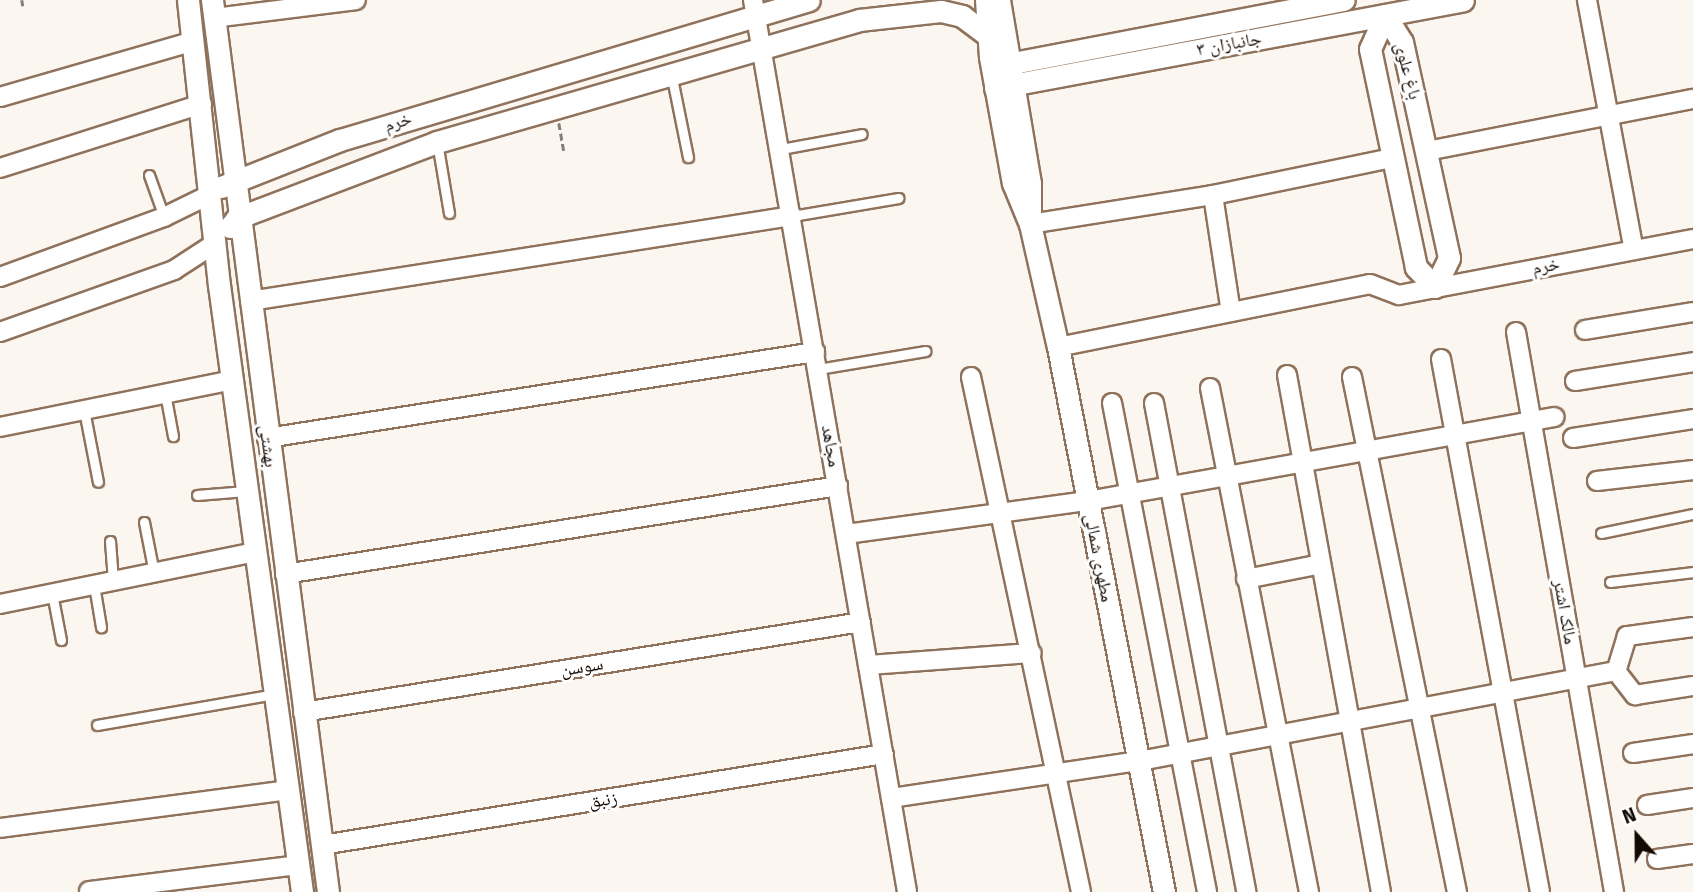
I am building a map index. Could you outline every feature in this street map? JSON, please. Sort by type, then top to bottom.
[{"type":"street","name":"بهشتی","points":[[188,0],[202,104],[214,244],[302,892]]},
{"type":"street","points":[[213,9],[356,0]]},
{"type":"street","name":"خرم","points":[[0,277],[164,217],[233,180],[340,140],[755,7],[809,0]]},
{"type":"street","name":"مطهری شمالی","points":[[986,0],[987,35],[1003,75],[1030,183],[1030,224],[1058,347],[1164,892]]},
{"type":"street","name":"مطهری شمالی","points":[[999,0],[1003,75]]},
{"type":"street","name":"جانبازان ۳","points":[[1084,60],[1344,0]]},
{"type":"street","name":"جانبازان ۳","points":[[1003,75],[1384,8],[1463,0]]},
{"type":"street","points":[[1587,0],[1634,250]]},
{"type":"street","name":"مجاهد","points":[[755,7],[907,892]]},
{"type":"street","name":"باغ علوی","points":[[1384,8],[1402,42],[1449,258],[1435,287],[1416,267],[1370,49],[1384,8]]},
{"type":"street","name":"بهشتی","points":[[213,9],[237,218],[328,892]]},
{"type":"street","name":"خرم","points":[[214,244],[237,218],[437,142],[762,45],[859,20],[941,11],[962,16],[987,35]]},
{"type":"street","points":[[0,97],[194,41]]},
{"type":"street","points":[[1427,151],[1693,99]]},
{"type":"street","points":[[0,168],[202,104]]},
{"type":"street","points":[[1030,224],[1213,195],[1391,158]]},
{"type":"street","points":[[1058,347],[1231,312],[1213,195]]},
{"type":"street","points":[[250,301],[792,216]]},
{"type":"street","name":"خرم","points":[[1231,312],[1370,284],[1399,295],[1693,239]]},
{"type":"street","points":[[0,332],[174,270],[214,244]]},
{"type":"street","points":[[1585,330],[1693,312]]},
{"type":"street","name":"مالک اشتر","points":[[1517,332],[1614,892]]},
{"type":"street","points":[[1441,359],[1540,892]]},
{"type":"street","points":[[267,438],[817,360]]},
{"type":"street","points":[[1575,381],[1693,362]]},
{"type":"street","points":[[1287,376],[1381,892]]},
{"type":"street","points":[[971,377],[1058,773],[1081,892]]},
{"type":"street","points":[[1352,377],[1457,892]]},
{"type":"street","points":[[0,427],[233,380]]},
{"type":"street","points":[[1210,388],[1224,477],[1309,892]]},
{"type":"street","points":[[1112,403],[1207,892]]},
{"type":"street","points":[[1154,403],[1246,892]]},
{"type":"street","points":[[846,534],[1088,501],[1555,417]]},
{"type":"street","points":[[1573,438],[1693,419]]},
{"type":"street","points":[[1597,481],[1693,470]]},
{"type":"street","points":[[285,575],[838,486]]},
{"type":"street","points":[[0,604],[255,552]]},
{"type":"street","points":[[1246,579],[1321,564]]},
{"type":"street","name":"سوسن","points":[[303,712],[861,622]]},
{"type":"street","points":[[1616,671],[1627,636],[1693,627]]},
{"type":"street","points":[[869,666],[1032,653]]},
{"type":"street","points":[[891,798],[1180,754],[1616,671]]},
{"type":"street","points":[[1616,671],[1635,695],[1693,687]]},
{"type":"street","points":[[1633,753],[1693,744]]},
{"type":"street","name":"زنبق","points":[[321,845],[884,754]]},
{"type":"street","points":[[0,828],[288,790]]},
{"type":"street","points":[[1647,805],[1693,799]]},
{"type":"street","points":[[1657,859],[1693,854]]},
{"type":"street","points":[[89,891],[152,888],[299,866]]},
{"type":"lane","points":[[670,72],[688,157]]},
{"type":"lane","points":[[780,149],[862,134]]},
{"type":"lane","points":[[437,142],[449,213]]},
{"type":"lane","points":[[149,175],[164,217]]},
{"type":"lane","points":[[792,216],[898,198]]},
{"type":"lane","points":[[817,360],[925,351]]},
{"type":"lane","points":[[165,394],[173,436]]},
{"type":"lane","points":[[84,410],[97,482]]},
{"type":"lane","points":[[197,495],[247,491]]},
{"type":"lane","points":[[1601,533],[1693,514]]},
{"type":"lane","points":[[144,522],[154,573]]},
{"type":"lane","points":[[110,541],[113,581]]},
{"type":"lane","points":[[1610,582],[1693,572]]},
{"type":"lane","points":[[94,584],[101,627]]},
{"type":"lane","points":[[52,593],[61,640]]},
{"type":"lane","points":[[97,725],[275,694]]},
{"type":"path","points":[[22,0],[23,6]]},
{"type":"path","points":[[557,107],[564,151]]}]
